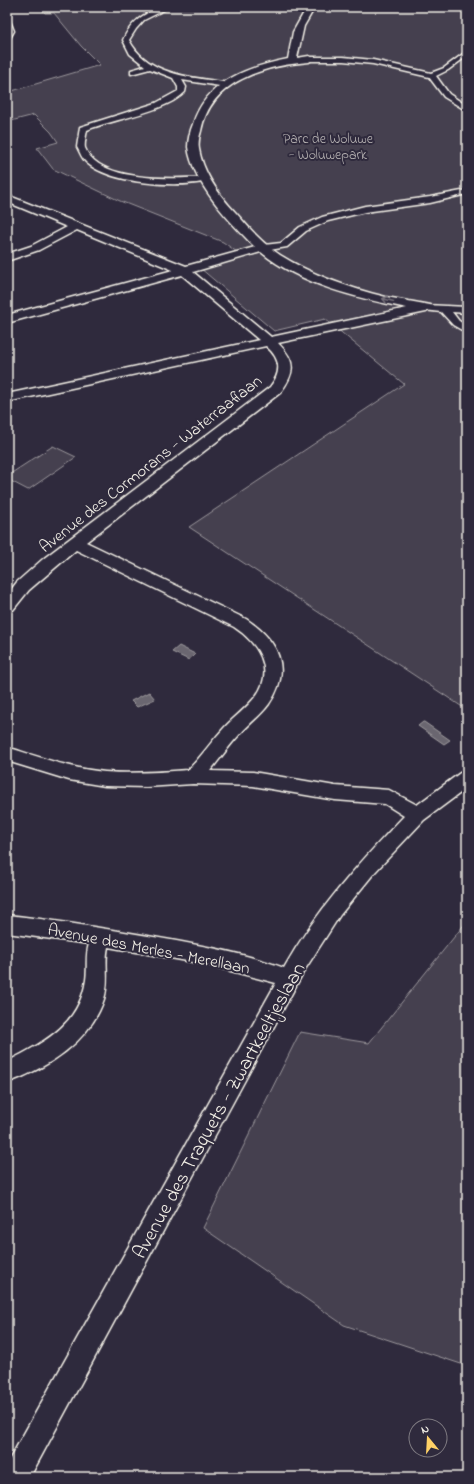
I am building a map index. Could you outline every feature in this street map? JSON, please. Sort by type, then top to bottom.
[{"type":"street","points":[[167,7],[138,21],[131,28],[126,40],[130,50],[137,58],[151,67],[176,76],[226,85]]},
{"type":"street","points":[[292,61],[294,41],[300,23],[311,7]]},
{"type":"street","points":[[7,23],[10,31],[7,36]]},
{"type":"street","points":[[467,53],[446,69],[432,75],[373,62],[342,59],[309,59],[292,61],[254,70],[216,92],[204,107],[197,122],[193,148],[205,179],[227,210],[264,248],[296,269],[338,286],[376,297],[426,308],[467,310]]},
{"type":"street","points":[[134,72],[151,67]]},
{"type":"street","points":[[432,75],[439,88],[445,94],[467,109]]},
{"type":"street","points":[[176,76],[182,87],[182,92],[172,99],[156,106],[88,126],[83,129],[79,146],[84,157],[96,165],[127,177],[156,180],[205,179]]},
{"type":"street","points":[[7,319],[264,248],[284,245],[303,229],[325,219],[365,209],[430,200],[467,192]]},
{"type":"street","points":[[7,198],[184,270],[269,342]]},
{"type":"street","points":[[7,258],[35,248],[77,226]]},
{"type":"street","points":[[7,398],[362,323],[426,308]]},
{"type":"street","points":[[444,309],[456,323],[467,330]]},
{"type":"street","name":"Avenue des Cormorans - Waterraaflaan","points":[[7,606],[23,586],[75,543],[275,390],[282,382],[286,371],[286,362],[281,354],[269,342]]},
{"type":"street","points":[[75,543],[240,623],[259,637],[270,654],[274,669],[272,683],[262,700],[230,733],[204,767],[193,777]]},
{"type":"street","points":[[7,754],[69,773],[106,779],[146,780],[193,777],[253,779],[335,793],[389,797],[418,815]]},
{"type":"street","name":"Avenue des Traquets - Zwartkeeltjeslaan","points":[[15,1477],[289,979],[333,909],[368,866],[418,815],[467,778]]},
{"type":"street","name":"Avenue des Merles - Merellaan","points":[[7,924],[55,928],[204,955],[265,970],[289,979]]},
{"type":"street","points":[[7,1073],[59,1045],[78,1027],[89,1010],[98,980],[96,957],[101,937]]},
{"type":"green space","name":"Parc de Woluwe - Woluwepark","points":[[39,7],[467,7],[467,710],[189,527],[404,384],[325,319],[274,331],[200,268],[244,257],[223,242],[120,201],[53,169],[37,148],[58,142],[51,132],[34,115],[7,122],[7,95],[12,91],[100,65],[81,46],[54,13],[45,13]]},
{"type":"green space","points":[[53,446],[76,457],[28,490],[7,479],[7,476]]},
{"type":"green space","points":[[467,921],[467,1366],[344,1325],[203,1228],[300,1032],[369,1043]]},
{"type":"shaded area","points":[[179,646],[195,654],[189,660],[172,652]]},
{"type":"shaded area","points":[[149,692],[155,699],[137,707],[131,701]]},
{"type":"shaded area","points":[[423,722],[450,740],[444,744],[418,726]]}]
